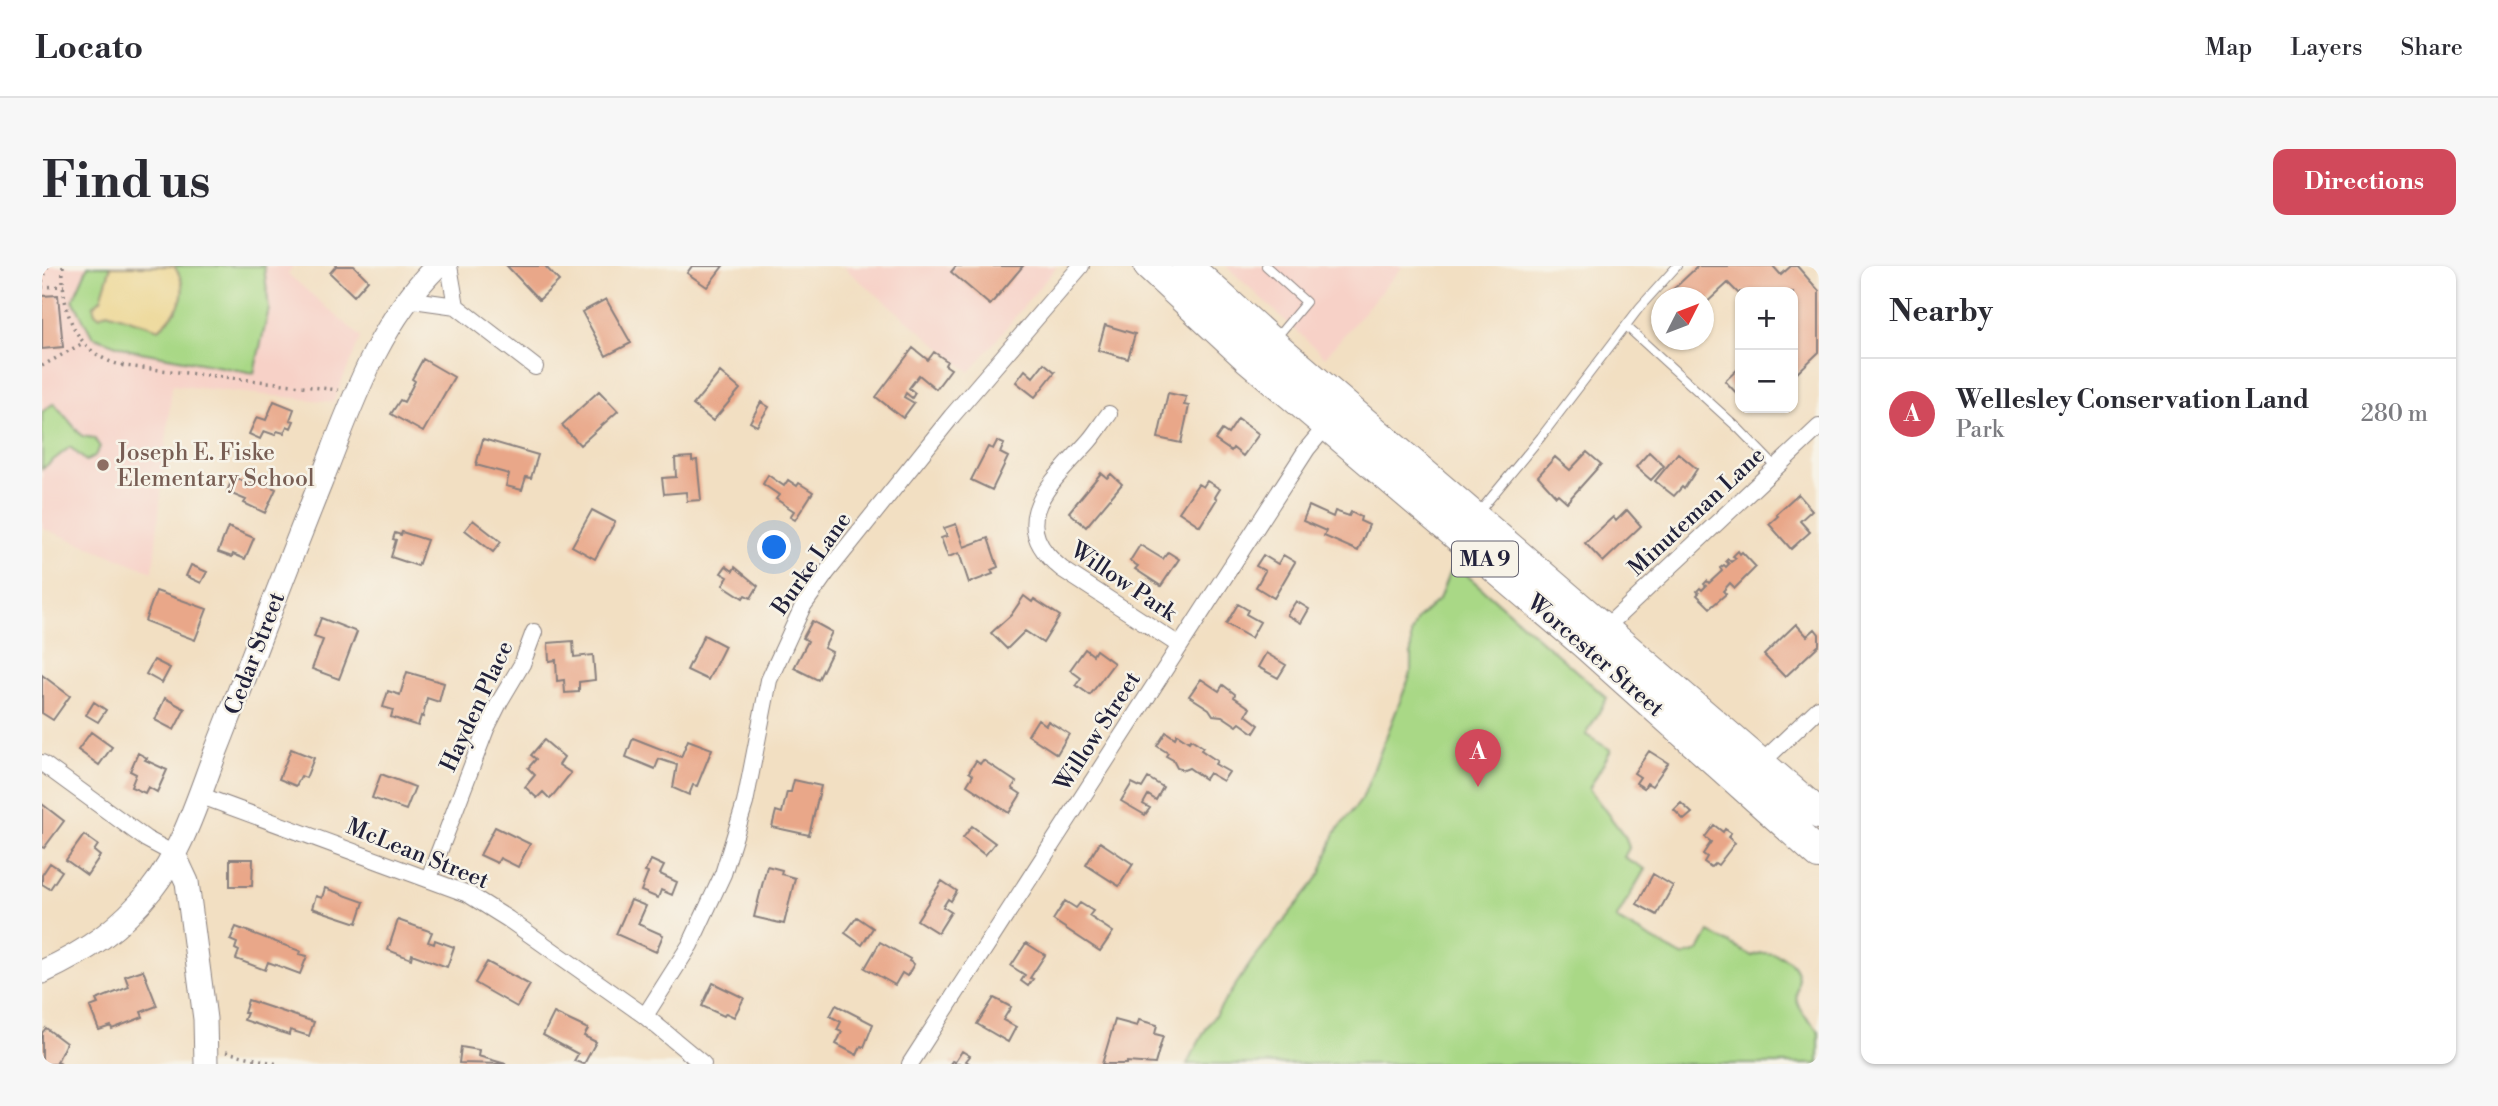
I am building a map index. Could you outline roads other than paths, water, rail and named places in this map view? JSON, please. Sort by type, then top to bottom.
[{"type":"highway","name":"Worcester Street","points":[[1149,266],[1224,337],[1585,645],[1819,854]]},
{"type":"highway","name":"Worcester Street","points":[[1187,266],[1272,343],[1819,814]]},
{"type":"main road","name":"Cedar Street","points":[[42,972],[93,945],[123,922],[153,888],[174,854],[359,387],[381,338],[406,299],[437,266]]},
{"type":"main road","points":[[174,854],[186,879],[204,1009],[207,1056]]},
{"type":"street","points":[[449,266],[456,306]]},
{"type":"street","name":"Burke Lane","points":[[645,1016],[690,945],[723,874],[745,803],[769,680],[803,606],[959,407],[1081,266]]},
{"type":"street","points":[[406,299],[456,306],[535,367]]},
{"type":"street","name":"Willow Park","points":[[1109,415],[1060,472],[1040,500],[1033,517],[1036,537],[1045,554],[1062,569],[1179,645]]},
{"type":"street","name":"Willow Street","points":[[909,1064],[1307,449],[1327,425]]},
{"type":"street","name":"Minuteman Lane","points":[[1604,629],[1819,427]]},
{"type":"street","name":"Hayden Place","points":[[429,878],[486,729],[522,664],[534,632]]},
{"type":"street","points":[[1760,764],[1819,708]]},
{"type":"street","points":[[42,763],[146,839],[174,854]]},
{"type":"street","name":"McLean Street","points":[[199,795],[468,894],[645,1016],[703,1064]]},
{"type":"lane","points":[[1266,266],[1306,302],[1272,343]]},
{"type":"lane","points":[[1275,274],[1281,266]]},
{"type":"lane","points":[[1474,517],[1541,438],[1640,307],[1678,266]]},
{"type":"lane","points":[[1626,326],[1739,429],[1776,467]]},
{"type":"place","name":"Joseph E. Fiske Elementary School","points":[[103,465]]},
{"type":"place","name":"Wellesley Conservation Land","points":[[1478,787]]}]
